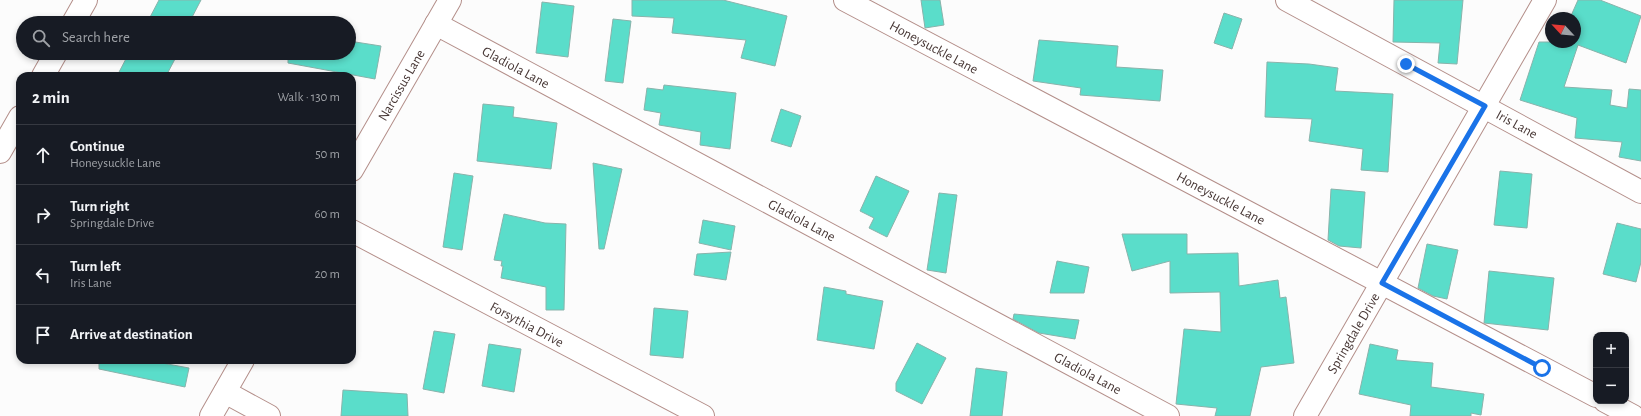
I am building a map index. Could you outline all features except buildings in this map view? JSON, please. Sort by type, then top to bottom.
[{"type":"street","points":[[77,16],[86,0]]},
{"type":"street","name":"Narcissus Lane","points":[[356,163],[450,0]]},
{"type":"street","name":"Honeysuckle Lane","points":[[845,0],[1593,394]]},
{"type":"street","name":"Iris Lane","points":[[1287,0],[1485,106],[1641,192]]},
{"type":"street","name":"Springdale Drive","points":[[1305,416],[1545,0]]},
{"type":"street","name":"Gladiola Lane","points":[[436,24],[1168,416]]},
{"type":"street","points":[[45,72],[52,60]]},
{"type":"street","points":[[2,143],[16,123]]},
{"type":"street","name":"Forsythia Drive","points":[[356,233],[703,416]]},
{"type":"street","points":[[211,416],[241,364]]},
{"type":"street","points":[[225,392],[269,416]]},
{"type":"street","points":[[1611,404],[1633,416]]},
{"type":"route","points":[[1406,64],[1485,106],[1382,283],[1542,368]]}]
